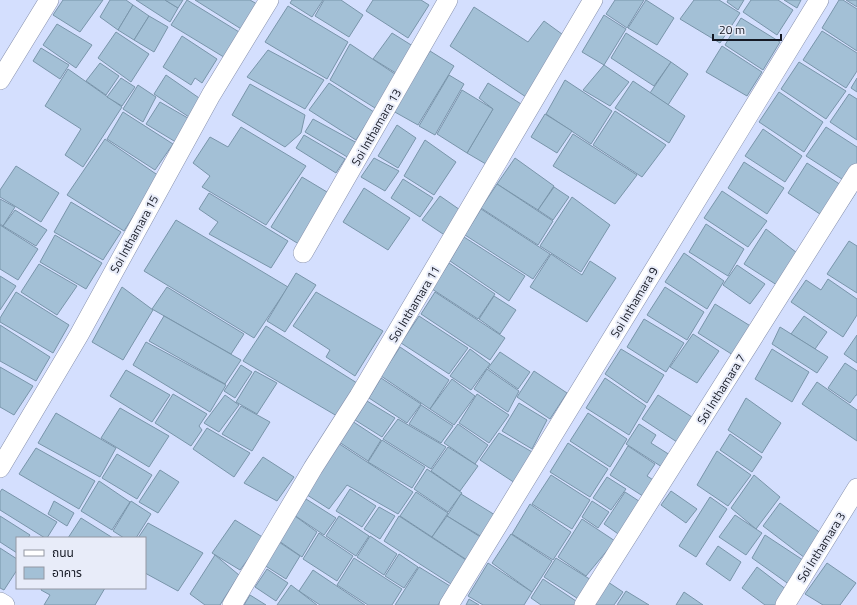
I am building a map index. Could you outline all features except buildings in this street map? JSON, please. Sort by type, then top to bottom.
[{"type":"street","points":[[0,80],[49,0]]},
{"type":"street","name":"Soi Inthamara 15","points":[[0,468],[79,334],[211,95],[269,0]]},
{"type":"street","name":"Soi Inthamara 13","points":[[303,253],[448,0]]},
{"type":"street","name":"Soi Inthamara 11","points":[[232,605],[313,468],[363,390],[593,0]]},
{"type":"street","name":"Soi Inthamara 9","points":[[450,605],[819,0]]},
{"type":"street","name":"Soi Inthamara 7","points":[[584,605],[857,173]]},
{"type":"street","name":"Soi Inthamara 3","points":[[785,605],[857,488]]},
{"type":"street","points":[[0,602],[5,605]]}]
